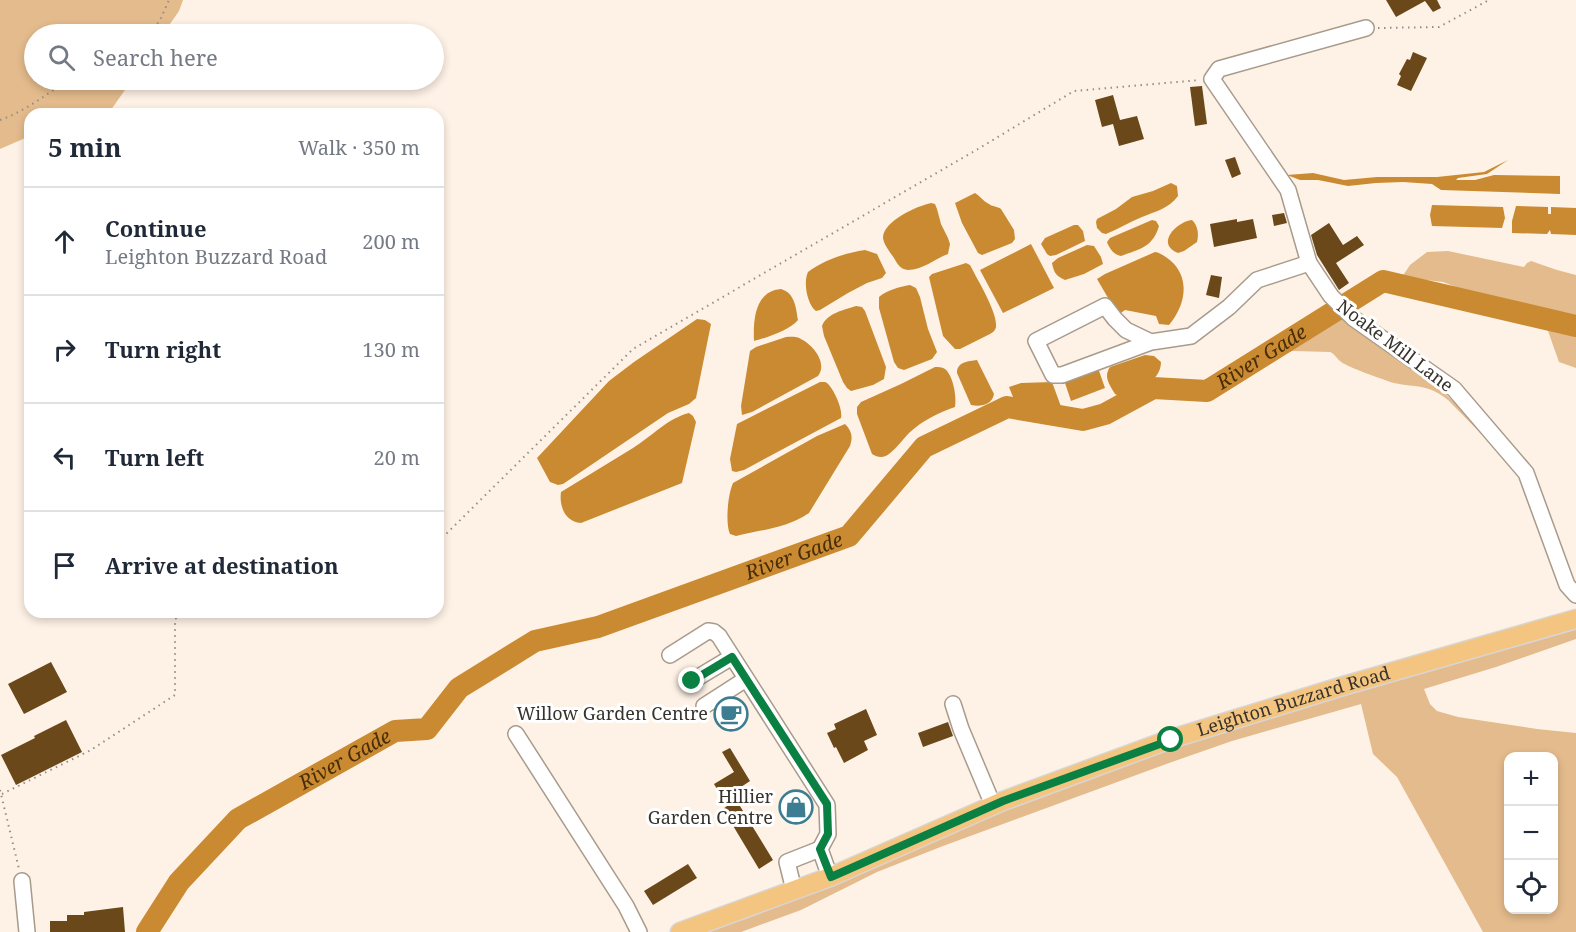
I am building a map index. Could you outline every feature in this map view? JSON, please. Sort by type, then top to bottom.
[{"type":"main road","name":"Leighton Buzzard Road","points":[[680,932],[831,877],[993,805],[1171,740],[1418,664],[1576,619]]},
{"type":"street","points":[[1212,79],[1219,69],[1366,28]]},
{"type":"street","name":"Noake Mill Lane","points":[[1212,79],[1287,190],[1310,263],[1330,296],[1353,318],[1454,389],[1526,473],[1567,585],[1576,595]]},
{"type":"street","points":[[1151,342],[1126,330],[1105,306],[1036,341],[1053,375],[1062,375],[1151,342],[1191,336],[1229,307],[1257,280],[1310,263]]},
{"type":"street","points":[[670,656],[708,632],[714,632],[719,636],[827,804],[828,834],[820,849],[787,862],[794,890]]},
{"type":"street","points":[[692,681],[732,657]]},
{"type":"street","points":[[704,706],[746,679]]},
{"type":"street","points":[[953,704],[993,805]]},
{"type":"street","points":[[516,734],[626,906],[639,932]]},
{"type":"street","points":[[820,849],[831,877]]},
{"type":"street","points":[[22,882],[27,932]]},
{"type":"path","points":[[157,24],[169,0]]},
{"type":"path","points":[[1366,28],[1439,27],[1489,0]]},
{"type":"path","points":[[444,536],[633,349],[1074,92],[1212,79]]},
{"type":"path","points":[[27,108],[55,90]]},
{"type":"path","points":[[0,120],[24,110]]},
{"type":"path","points":[[2,794],[91,750],[176,695],[176,618]]},
{"type":"path","points":[[0,790],[22,882]]},
{"type":"shaded area","points":[[0,0],[183,0],[170,24],[24,24],[24,90],[125,90],[112,108],[24,108],[24,139],[0,149]]},
{"type":"shaded area","points":[[1508,160],[1487,174],[1456,180],[1475,180],[1494,175],[1560,176],[1560,194],[1441,190],[1432,184],[1403,182],[1348,186],[1318,180],[1300,180],[1287,175],[1313,173],[1344,180],[1377,177],[1437,177],[1484,172]]},
{"type":"shaded area","points":[[1171,183],[1177,186],[1178,196],[1166,207],[1106,234],[1097,228],[1097,219],[1132,197]]},
{"type":"shaded area","points":[[975,193],[987,203],[1001,209],[1014,230],[1015,239],[1012,243],[982,255],[978,253],[962,223],[955,203]]},
{"type":"shaded area","points":[[931,203],[935,204],[950,244],[948,254],[918,268],[903,269],[886,246],[883,238],[884,232],[894,220],[902,215]]},
{"type":"shaded area","points":[[1432,205],[1503,207],[1505,218],[1502,228],[1432,226],[1430,215]]},
{"type":"shaded area","points":[[1516,206],[1548,207],[1548,214],[1551,214],[1551,207],[1576,208],[1576,235],[1551,234],[1550,230],[1547,234],[1512,233]]},
{"type":"shaded area","points":[[1152,220],[1156,221],[1159,226],[1153,239],[1145,246],[1121,256],[1110,249],[1107,242],[1110,238]]},
{"type":"shaded area","points":[[1192,220],[1198,230],[1197,242],[1178,253],[1168,244],[1170,234],[1180,225]]},
{"type":"shaded area","points":[[1078,225],[1083,231],[1085,241],[1056,255],[1047,254],[1041,244],[1045,238]]},
{"type":"shaded area","points":[[1031,244],[1054,288],[1003,313],[980,270]]},
{"type":"shaded area","points":[[1087,245],[1094,246],[1103,264],[1084,274],[1065,280],[1057,276],[1052,263]]},
{"type":"shaded area","points":[[865,250],[877,254],[886,273],[882,278],[867,283],[816,311],[807,293],[808,272],[835,258]]},
{"type":"shaded area","points":[[1448,251],[1524,267],[1531,261],[1576,275],[1576,317],[1557,311],[1487,299],[1443,282],[1402,277],[1410,265],[1427,252]]},
{"type":"shaded area","points":[[1155,252],[1171,261],[1177,268],[1183,284],[1179,310],[1169,325],[1159,324],[1156,316],[1125,310],[1118,315],[1097,279]]},
{"type":"shaded area","points":[[966,263],[970,265],[994,313],[996,327],[990,334],[960,349],[955,349],[943,336],[929,277]]},
{"type":"shaded area","points":[[910,285],[916,288],[920,297],[928,329],[937,352],[932,359],[904,370],[898,368],[894,362],[879,308],[879,297],[889,291]]},
{"type":"shaded area","points":[[781,289],[792,297],[798,320],[784,330],[754,341],[757,308],[766,295]]},
{"type":"shaded area","points":[[856,306],[862,307],[865,311],[886,367],[884,379],[873,385],[851,391],[843,382],[822,326],[832,315]]},
{"type":"shaded area","points":[[1343,312],[1436,385],[1464,412],[1504,457],[1448,400],[1431,390],[1394,383],[1368,374],[1343,363],[1330,352],[1293,351],[1284,353],[1294,341],[1316,334]]},
{"type":"shaded area","points":[[1542,314],[1576,324],[1576,368],[1559,362]]},
{"type":"shaded area","points":[[697,319],[711,324],[696,398],[689,404],[668,413],[563,484],[550,482],[537,458],[609,381]]},
{"type":"shaded area","points":[[786,337],[799,338],[806,342],[818,355],[821,371],[818,376],[752,412],[742,415],[741,406],[750,351]]},
{"type":"shaded area","points":[[1145,355],[1154,356],[1161,362],[1157,375],[1147,384],[1121,397],[1115,394],[1107,378],[1110,367]]},
{"type":"shaded area","points":[[977,360],[994,394],[991,401],[979,406],[971,405],[957,373],[961,364]]},
{"type":"shaded area","points":[[935,367],[945,369],[950,376],[955,392],[955,407],[920,424],[887,455],[879,457],[872,454],[857,414],[857,407],[861,402]]},
{"type":"shaded area","points":[[1098,368],[1105,388],[1071,401],[1064,380]]},
{"type":"shaded area","points":[[820,382],[827,383],[834,392],[840,406],[841,418],[744,470],[732,471],[730,459],[737,424]]},
{"type":"shaded area","points":[[1052,382],[1063,412],[1032,409],[1013,397],[1009,387],[1021,383]]},
{"type":"shaded area","points":[[689,413],[696,422],[682,483],[581,523],[567,516],[562,508],[561,492],[633,448],[667,423]]},
{"type":"shaded area","points":[[845,424],[851,434],[850,446],[809,513],[774,528],[736,536],[730,534],[728,508],[733,483],[817,436]]},
{"type":"shaded area","points":[[1576,626],[1576,639],[1424,689],[1430,704],[1437,711],[1458,717],[1576,733],[1576,932],[1483,932],[1397,777],[1373,754],[1361,704],[1232,741],[943,846],[877,872],[801,910],[741,932],[700,932],[1033,797],[1207,731]]},
{"type":"building","points":[[1386,0],[1437,0],[1441,8],[1433,12],[1425,1],[1396,17]]},
{"type":"building","points":[[1413,52],[1427,58],[1411,91],[1397,85],[1401,76],[1399,74]]},
{"type":"building","points":[[1202,86],[1207,124],[1195,126],[1190,87]]},
{"type":"building","points":[[1113,95],[1120,120],[1137,116],[1144,139],[1119,146],[1113,124],[1102,127],[1095,100]]},
{"type":"building","points":[[1235,157],[1241,174],[1232,178],[1225,160]]},
{"type":"building","points":[[1284,213],[1287,223],[1274,226],[1272,215]]},
{"type":"building","points":[[1237,219],[1237,222],[1253,219],[1257,238],[1214,247],[1210,224]]},
{"type":"building","points":[[1329,223],[1343,245],[1357,236],[1364,245],[1336,263],[1349,283],[1339,290],[1317,255],[1311,235]]},
{"type":"building","points":[[1211,275],[1222,277],[1219,298],[1206,295]]},
{"type":"building","points":[[51,662],[67,692],[24,714],[8,684]]},
{"type":"building","points":[[866,709],[877,735],[864,741],[868,750],[844,763],[827,733],[836,729],[834,724]]},
{"type":"building","points":[[66,720],[82,752],[16,785],[1,755]]},
{"type":"building","points":[[948,722],[953,736],[923,747],[918,733]]},
{"type":"building","points":[[730,748],[750,781],[732,793],[773,860],[759,869],[723,809],[727,806],[714,784],[734,772],[722,752]]},
{"type":"building","points":[[688,864],[697,878],[653,905],[644,891]]},
{"type":"building","points":[[123,907],[125,932],[50,932],[50,921],[67,921],[67,915],[84,915],[84,912]]},
{"type":"waterway","name":"River Gade","points":[[147,932],[179,882],[238,819],[395,731],[427,729],[459,688],[535,641],[598,627],[849,536],[924,447],[1007,407],[1083,420],[1105,414],[1153,388],[1207,391],[1383,281],[1576,326]]},
{"type":"place","name":"Willow Garden Centre","points":[[731,714]]},
{"type":"place","name":"Hillier Garden Centre","points":[[796,807]]},
{"type":"route","points":[[692,681],[732,657],[827,804],[828,834],[820,849],[831,877],[1003,801],[1171,740]]}]
